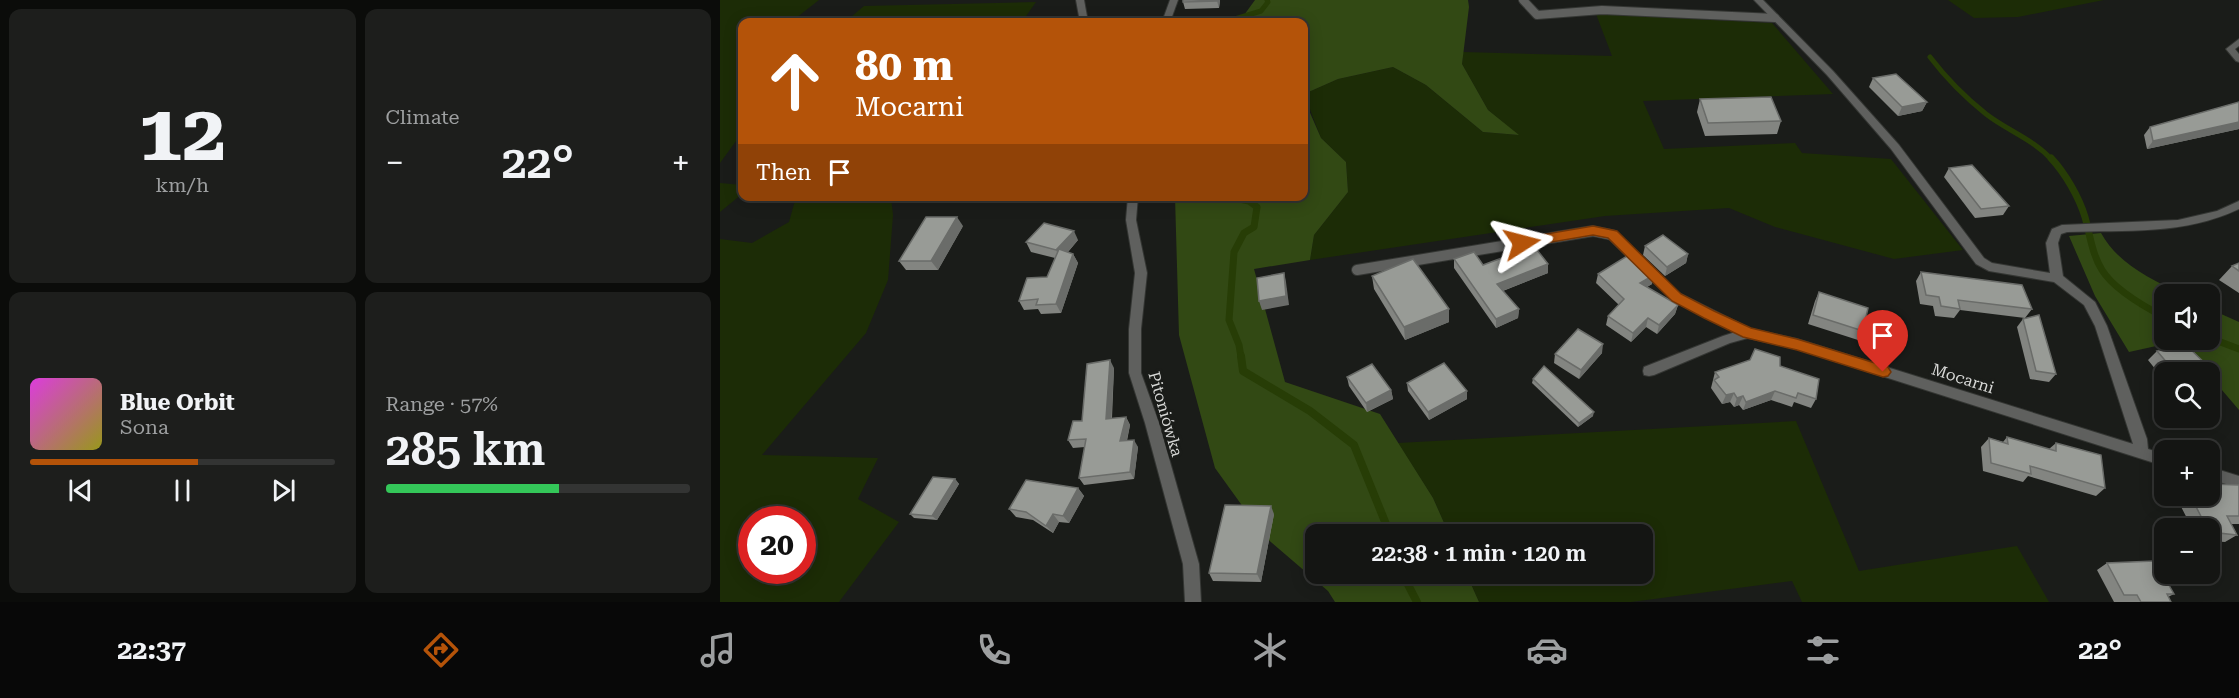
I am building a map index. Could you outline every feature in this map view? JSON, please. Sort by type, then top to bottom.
[{"type":"street","points":[[1080,0],[1082,18]]},
{"type":"street","points":[[1167,18],[1174,0]]},
{"type":"street","points":[[1758,0],[1830,73],[1895,147],[1980,261],[1989,267],[2057,278],[2089,302],[2097,318],[2140,439],[2141,453]]},
{"type":"street","points":[[2239,42],[2229,49],[2239,59]]},
{"type":"street","name":"Pitoniówka","points":[[1133,201],[1131,220],[1141,273],[1135,329],[1135,373],[1152,423],[1191,564],[1193,602]]},
{"type":"street","points":[[2057,278],[2052,243],[2056,232],[2066,228],[2160,226],[2225,213],[2239,205]]},
{"type":"street","points":[[1649,371],[1727,339],[1748,333]]},
{"type":"street","name":"Mocarni","points":[[1748,333],[1797,344],[2154,457]]},
{"type":"street","points":[[2220,477],[2239,482]]},
{"type":"lane","points":[[1523,0],[1537,15],[1602,10],[1775,18]]},
{"type":"lane","points":[[1357,270],[1593,231],[1612,235],[1676,297],[1748,333]]},
{"type":"green space","points":[[720,0],[819,0],[796,18],[738,18],[738,138],[720,163]]},
{"type":"green space","points":[[1255,0],[1468,0],[1462,64],[1488,110],[1519,135],[1483,132],[1426,85],[1393,67],[1338,79],[1308,92],[1308,18],[1242,18]]},
{"type":"green space","points":[[1948,0],[2104,0],[2018,17],[1974,18]]},
{"type":"green space","points":[[1036,2],[1025,18],[850,18],[864,6]]},
{"type":"green space","points":[[1596,14],[1772,23],[1833,94],[1643,101],[1664,149],[1795,143],[1802,153],[1891,159],[1963,250],[1894,259],[1775,227],[1729,208],[1605,216],[1310,260],[1314,235],[1348,192],[1346,162],[1321,138],[1308,104],[1308,92],[1338,79],[1393,67],[1426,85],[1483,132],[1518,135],[1488,110],[1462,64],[1463,52],[1612,56]]},
{"type":"green space","points":[[1308,108],[1321,138],[1346,162],[1348,192],[1314,235],[1310,260],[1254,269],[1285,382],[1380,414],[1433,498],[1445,524],[1305,524],[1305,571],[1264,536],[1215,468],[1179,335],[1175,201],[1308,201]]},
{"type":"green space","points":[[720,183],[738,185],[738,197],[720,212]]},
{"type":"green space","points":[[795,201],[891,201],[893,215],[888,280],[866,333],[762,455],[878,458],[858,499],[899,522],[839,602],[720,602],[720,239],[752,243],[789,222]]},
{"type":"green space","points":[[2101,233],[2108,244],[2126,262],[2162,284],[2154,284],[2154,346],[2129,352],[2095,296],[2069,236]]},
{"type":"green space","points":[[2220,313],[2239,322],[2239,410],[2220,388],[2220,362],[2197,362],[2187,350],[2220,350]]},
{"type":"green space","points":[[1796,421],[1859,571],[2017,546],[2049,602],[1802,602],[1792,581],[1631,602],[1479,602],[1471,584],[1653,584],[1653,524],[1445,524],[1433,498],[1398,443]]},
{"type":"green space","points":[[1320,584],[1471,584],[1479,602],[1335,602]]},
{"type":"building","points":[[1183,0],[1218,0],[1183,2]]},
{"type":"building","points":[[1896,74],[1927,102],[1902,107],[1873,78]]},
{"type":"building","points":[[1771,97],[1781,121],[1708,123],[1700,99]]},
{"type":"building","points":[[2239,102],[2239,122],[2153,141],[2150,127]]},
{"type":"building","points":[[1972,165],[2009,206],[1981,209],[1949,168]]},
{"type":"building","points":[[926,217],[957,217],[931,261],[899,261]]},
{"type":"building","points":[[1044,223],[1074,231],[1056,250],[1026,242]]},
{"type":"building","points":[[1663,235],[1688,254],[1667,267],[1645,246]]},
{"type":"building","points":[[1534,246],[1548,264],[1497,284],[1519,309],[1496,319],[1454,259],[1474,252],[1483,265]]},
{"type":"building","points":[[1059,249],[1073,254],[1056,304],[1036,305],[1038,299],[1019,301],[1027,278],[1047,277]]},
{"type":"building","points":[[1632,253],[1654,275],[1640,283],[1678,305],[1659,325],[1648,318],[1633,333],[1608,316],[1624,299],[1598,274]]},
{"type":"building","points":[[1413,259],[1449,309],[1404,327],[1372,276]]},
{"type":"building","points":[[2239,263],[2239,271],[2232,266]]},
{"type":"building","points":[[1921,272],[2022,285],[2032,309],[1958,300],[1960,309],[1941,306],[1939,297],[1926,295]]},
{"type":"building","points":[[1284,273],[1286,296],[1259,301],[1257,278]]},
{"type":"building","points":[[1819,292],[1868,308],[1863,331],[1813,315]]},
{"type":"building","points":[[2039,315],[2056,374],[2036,371],[2023,319]]},
{"type":"building","points":[[1578,329],[1603,344],[1581,370],[1555,354]]},
{"type":"building","points":[[1755,349],[1780,357],[1780,366],[1819,379],[1816,399],[1798,393],[1796,398],[1775,391],[1746,402],[1743,396],[1737,398],[1734,393],[1726,395],[1714,380],[1719,377],[1715,372],[1750,360]]},
{"type":"building","points":[[2191,350],[2204,362],[2166,362],[2157,351]]},
{"type":"building","points":[[1110,360],[1106,419],[1126,417],[1120,441],[1134,440],[1130,472],[1079,478],[1086,439],[1068,440],[1073,421],[1082,421],[1087,364]]},
{"type":"building","points":[[1444,363],[1467,391],[1428,412],[1407,383]]},
{"type":"building","points":[[1372,364],[1391,390],[1366,403],[1347,377]]},
{"type":"building","points":[[1544,366],[1594,412],[1579,423],[1533,379]]},
{"type":"building","points":[[2007,437],[2056,451],[2056,443],[2101,455],[2105,488],[2030,466],[2031,474],[1991,463],[1989,438],[2008,444]]},
{"type":"building","points":[[933,477],[955,479],[932,516],[910,514]]},
{"type":"building","points":[[1026,480],[1078,488],[1063,516],[1053,514],[1046,526],[1026,512],[1009,509]]},
{"type":"building","points":[[2220,484],[2239,485],[2239,516],[2227,516],[2237,535],[2220,533],[2220,518],[2202,518],[2196,506],[2220,506]]},
{"type":"building","points":[[1225,505],[1271,506],[1257,574],[1209,573]]},
{"type":"building","points":[[2154,561],[2154,584],[2168,584],[2174,594],[2167,594],[2171,602],[2141,602],[2137,595],[2124,595],[2107,563]]},
{"type":"waterway","points":[[1238,18],[1261,11],[1268,2],[1267,0]]},
{"type":"waterway","points":[[1930,57],[1949,80],[1979,108],[1994,120],[2037,146],[2052,160]]},
{"type":"waterway","points":[[2051,158],[2079,201],[2102,270],[2121,290],[2154,311]]},
{"type":"waterway","points":[[1241,357],[1229,320],[1234,252],[1244,233],[1254,227],[1257,207],[1249,201]]},
{"type":"waterway","points":[[2220,342],[2239,349]]},
{"type":"waterway","points":[[1241,356],[1243,371],[1310,411],[1354,445],[1386,524]]},
{"type":"waterway","points":[[1408,584],[1417,602]]},
{"type":"route","points":[[1522,243],[1593,231],[1612,235],[1676,297],[1709,314],[1748,333],[1797,344],[1883,372]]}]
